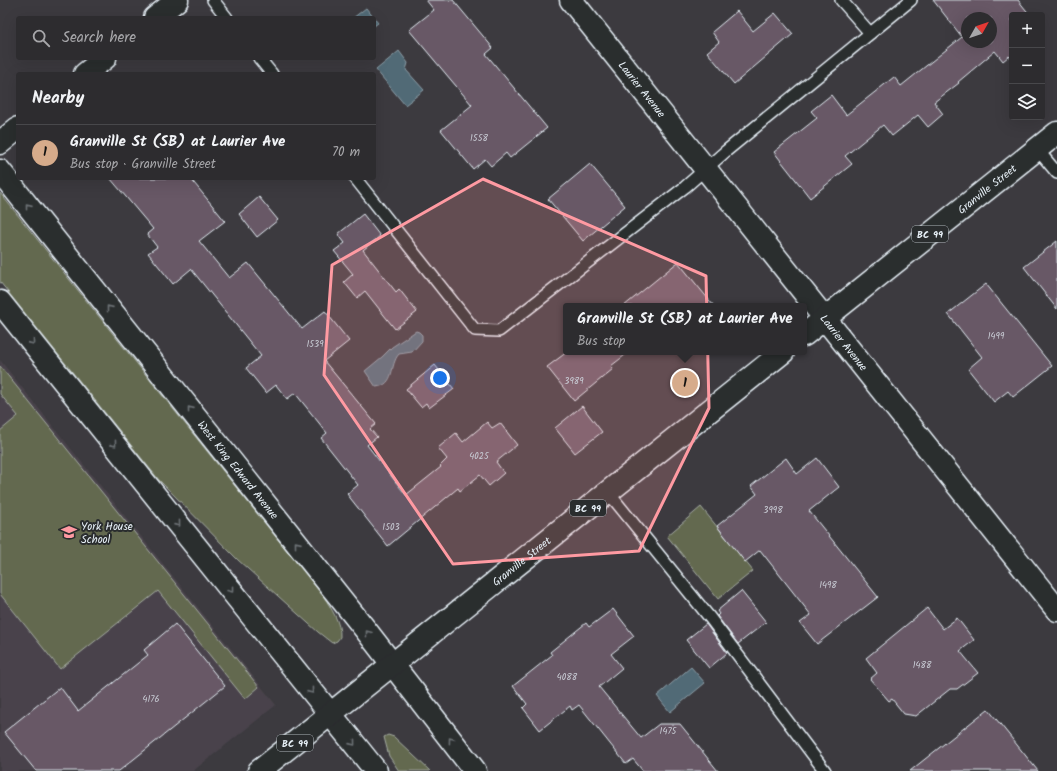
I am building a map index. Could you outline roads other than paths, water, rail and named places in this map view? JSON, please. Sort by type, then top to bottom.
[{"type":"main road","points":[[157,16],[177,0]]},
{"type":"main road","name":"Laurier Avenue","points":[[571,0],[1057,610]]},
{"type":"main road","points":[[88,72],[103,60]]},
{"type":"main road","points":[[0,143],[16,130]]},
{"type":"main road","name":"Granville Street","points":[[807,333],[1057,133]]},
{"type":"main road","name":"West King Edward Avenue","points":[[0,171],[392,664],[475,771]]},
{"type":"main road","points":[[0,302],[376,771]]},
{"type":"main road","name":"Granville Street","points":[[259,771],[779,355]]},
{"type":"lane","points":[[213,0],[226,16]]},
{"type":"lane","points":[[841,0],[870,33]]},
{"type":"lane","points":[[356,180],[475,330],[499,331],[706,168],[911,0]]},
{"type":"lane","points":[[261,60],[270,72]]},
{"type":"lane","points":[[1037,149],[1057,173]]},
{"type":"lane","points":[[608,492],[710,618],[825,771]]},
{"type":"water","points":[[366,8],[372,16],[356,16]]},
{"type":"water","points":[[399,51],[408,63],[406,70],[424,90],[405,105],[376,70]]},
{"type":"water","points":[[416,331],[422,335],[422,341],[412,352],[399,354],[396,358],[387,383],[376,387],[365,371],[392,347]]},
{"type":"water","points":[[691,667],[705,683],[670,712],[657,696]]},
{"type":"place","name":"Granville St (SB) at Laurier Ave","points":[[685,383]]},
{"type":"place","name":"York House School","points":[[69,532]]}]
